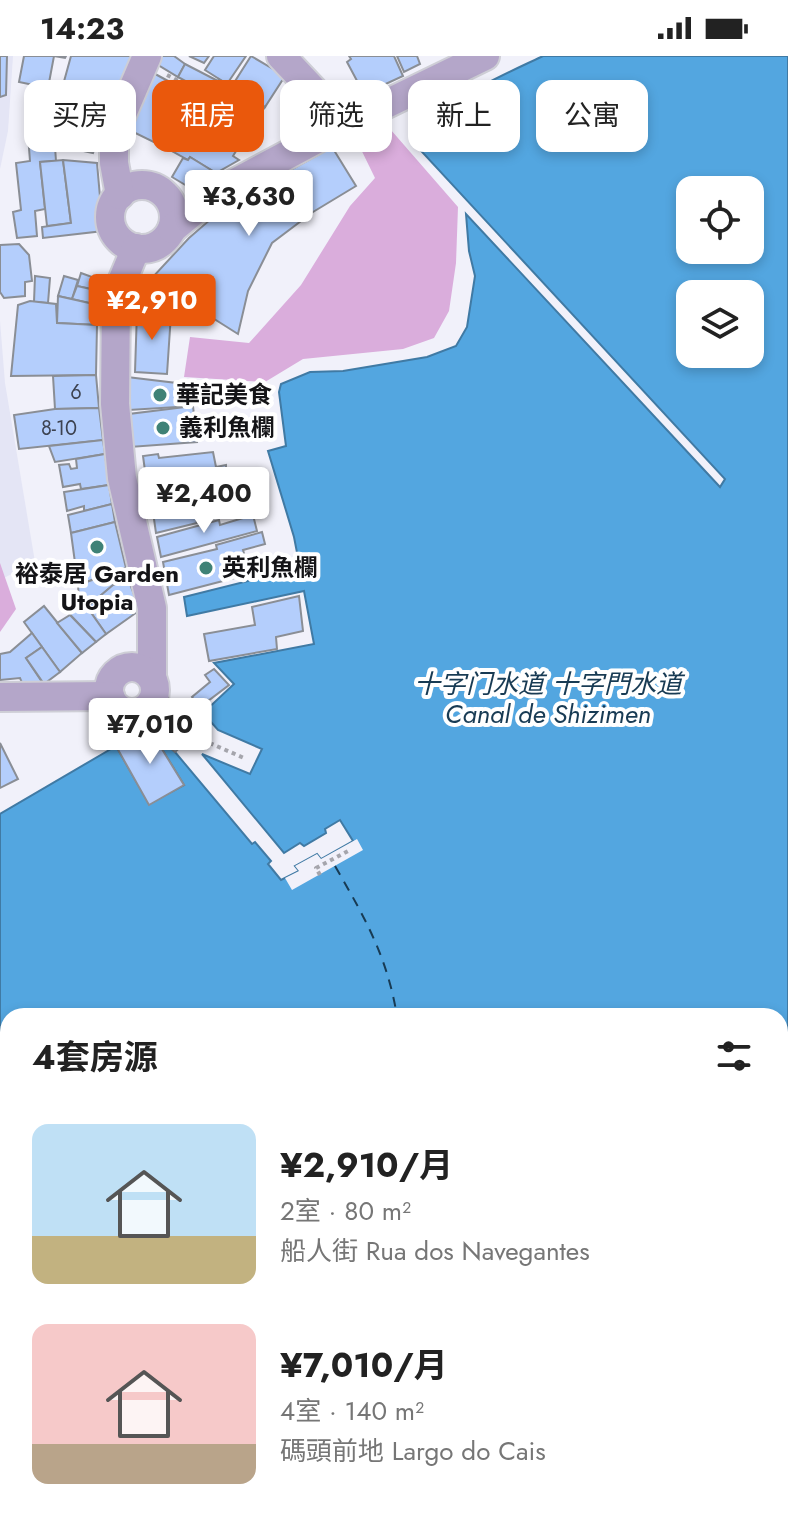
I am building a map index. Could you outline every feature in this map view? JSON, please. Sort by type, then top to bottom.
[{"type":"street","points":[[281,56],[304,80]]},
{"type":"street","points":[[392,101],[485,56]]},
{"type":"street","points":[[120,195],[114,163],[114,133],[145,59]]},
{"type":"street","points":[[172,229],[173,210],[163,193],[145,185],[135,186],[120,195],[113,205],[111,225],[122,242],[136,248],[150,248],[159,244],[172,229],[216,193],[293,152]]},
{"type":"street","points":[[0,697],[110,696],[124,712],[139,713],[151,705],[156,691],[153,680],[152,608],[122,478],[115,404],[116,296],[136,248]]},
{"type":"path","points":[[145,59],[182,80]]},
{"type":"path","points":[[153,680],[205,741],[244,758]]},
{"type":"path","points":[[320,875],[316,868],[350,850]]},
{"type":"path","points":[[332,859],[335,866]]},
{"type":"shaded area","points":[[0,56],[13,56],[8,131],[0,169]]},
{"type":"shaded area","points":[[392,131],[458,207],[456,263],[449,311],[434,338],[403,349],[303,359],[265,382],[184,377],[190,337],[249,343],[301,285],[350,206],[375,178],[362,152],[392,152]]},
{"type":"shaded area","points":[[0,321],[5,383],[35,562],[0,580]]},
{"type":"shaded area","points":[[0,563],[16,609],[0,632]]},
{"type":"water","name":"十字门水道 十字門水道 Canal de Shizimen","points":[[543,56],[788,56],[788,1008],[0,1008],[0,814],[116,746],[149,804],[184,785],[149,728],[175,752],[252,844],[255,842],[271,861],[268,864],[281,880],[299,871],[295,866],[317,854],[321,859],[353,841],[340,820],[304,846],[300,843],[284,853],[202,754],[250,774],[262,749],[218,730],[203,713],[234,684],[214,663],[314,644],[304,591],[187,616],[184,597],[300,568],[268,451],[286,446],[279,392],[281,384],[310,372],[343,371],[427,357],[456,346],[467,327],[475,276],[466,214],[720,487],[725,479],[422,152],[520,152],[520,80],[493,80]]},
{"type":"pier","points":[[357,839],[363,850],[292,890],[285,878],[299,871],[295,866],[317,854],[321,859]]},
{"type":"building","points":[[0,56],[7,56],[6,95],[0,97]]},
{"type":"building","points":[[24,56],[54,56],[50,80],[19,82]]},
{"type":"building","points":[[71,56],[132,56],[125,80],[64,80]]},
{"type":"building","points":[[152,56],[174,56],[185,64],[178,77],[150,60]]},
{"type":"building","points":[[189,56],[209,56],[204,63]]},
{"type":"building","points":[[214,56],[246,56],[230,80],[221,80],[205,70]]},
{"type":"building","points":[[251,56],[285,76],[265,107],[264,80],[236,80]]},
{"type":"building","points":[[349,56],[394,56],[403,76],[392,81],[357,80],[347,62],[351,59]]},
{"type":"building","points":[[397,56],[417,56],[420,64],[404,72]]},
{"type":"building","points":[[185,64],[216,80],[184,80],[178,77]]},
{"type":"building","points":[[146,69],[166,80],[152,80],[152,141],[136,133],[136,92]]},
{"type":"building","points":[[29,152],[55,152],[56,161],[40,162],[45,209],[35,211],[37,236],[17,238],[13,212],[21,210],[16,163],[30,161]]},
{"type":"building","points":[[174,152],[235,152],[233,156],[239,160],[216,173],[190,157],[188,160]]},
{"type":"building","points":[[323,152],[335,152],[356,186],[313,212],[272,243],[248,291],[238,334],[151,279],[189,238],[227,205]]},
{"type":"building","points":[[190,157],[216,173],[199,179],[192,189],[172,177],[183,158],[188,160]]},
{"type":"building","points":[[63,160],[71,223],[47,226],[40,162]]},
{"type":"building","points":[[63,160],[97,163],[103,231],[43,238],[42,227],[71,223]]},
{"type":"building","points":[[19,244],[29,255],[32,281],[25,282],[25,296],[4,298],[0,292],[0,245]]},
{"type":"building","points":[[81,273],[103,281],[100,291],[77,286]]},
{"type":"building","points":[[35,276],[50,278],[48,303],[34,302]]},
{"type":"building","points":[[64,276],[78,280],[72,299],[58,296]]},
{"type":"building","points":[[77,286],[100,291],[98,305],[72,299]]},
{"type":"building","points":[[58,296],[98,305],[97,325],[57,323]]},
{"type":"building","points":[[30,301],[56,304],[57,323],[97,325],[96,375],[11,376],[18,305]]},
{"type":"building","points":[[137,311],[171,314],[167,374],[135,372]]},
{"type":"building","points":[[96,375],[99,408],[55,409],[53,376]]},
{"type":"building","name":"華記美食","points":[[127,377],[193,385],[193,406],[129,410]]},
{"type":"building","name":"義利魚欄","points":[[193,406],[197,442],[130,447],[129,414]]},
{"type":"building","points":[[99,408],[103,440],[19,449],[14,415],[55,409]]},
{"type":"building","points":[[103,440],[105,454],[55,462],[49,446]]},
{"type":"building","points":[[213,452],[216,467],[226,465],[226,480],[148,493],[143,456],[158,454],[159,458]]},
{"type":"building","points":[[105,454],[109,485],[81,489],[80,484],[63,487],[59,465],[69,464],[71,469],[77,468],[76,459]]},
{"type":"building","points":[[109,485],[112,504],[84,511],[84,506],[67,511],[64,492]]},
{"type":"building","points":[[192,490],[197,523],[156,533],[151,498]]},
{"type":"building","points":[[112,504],[115,522],[71,533],[68,515]]},
{"type":"building","points":[[253,515],[257,531],[161,557],[157,537],[219,520],[220,525]]},
{"type":"building","name":"裕泰居 Garden Utopia","points":[[115,522],[126,568],[78,585],[71,533]]},
{"type":"building","name":"英利魚欄","points":[[262,532],[265,544],[243,550],[250,574],[169,595],[163,562],[217,549],[216,545]]},
{"type":"building","points":[[126,568],[128,579],[113,585],[87,607],[79,600],[78,585]]},
{"type":"building","points":[[128,579],[140,610],[106,634],[87,607],[113,585]]},
{"type":"building","points":[[72,594],[87,607],[106,634],[96,642],[60,604]]},
{"type":"building","points":[[299,596],[303,631],[276,637],[277,649],[209,661],[204,634],[255,625],[252,607]]},
{"type":"building","points":[[44,606],[82,653],[60,672],[24,622]]},
{"type":"building","points":[[70,615],[96,642],[82,653],[57,623]]},
{"type":"building","points":[[32,633],[42,647],[26,658],[42,682],[23,685],[20,678],[0,680],[0,654],[10,652]]},
{"type":"building","points":[[42,647],[60,672],[44,684],[26,658]]},
{"type":"building","points":[[214,669],[229,685],[200,707],[192,697],[210,682],[205,675]]},
{"type":"building","points":[[169,712],[191,738],[175,752],[149,728]]},
{"type":"building","points":[[149,728],[184,785],[149,805],[116,746]]},
{"type":"building","points":[[0,743],[18,779],[0,788]]},
{"type":"ferry route","points":[[335,866],[381,956],[396,1008]]},
{"type":"place","name":"華記美食","points":[[160,395]]},
{"type":"place","name":"義利魚欄","points":[[163,428]]},
{"type":"place","name":"裕泰居 Garden Utopia","points":[[97,547]]},
{"type":"place","name":"英利魚欄","points":[[206,568]]}]
